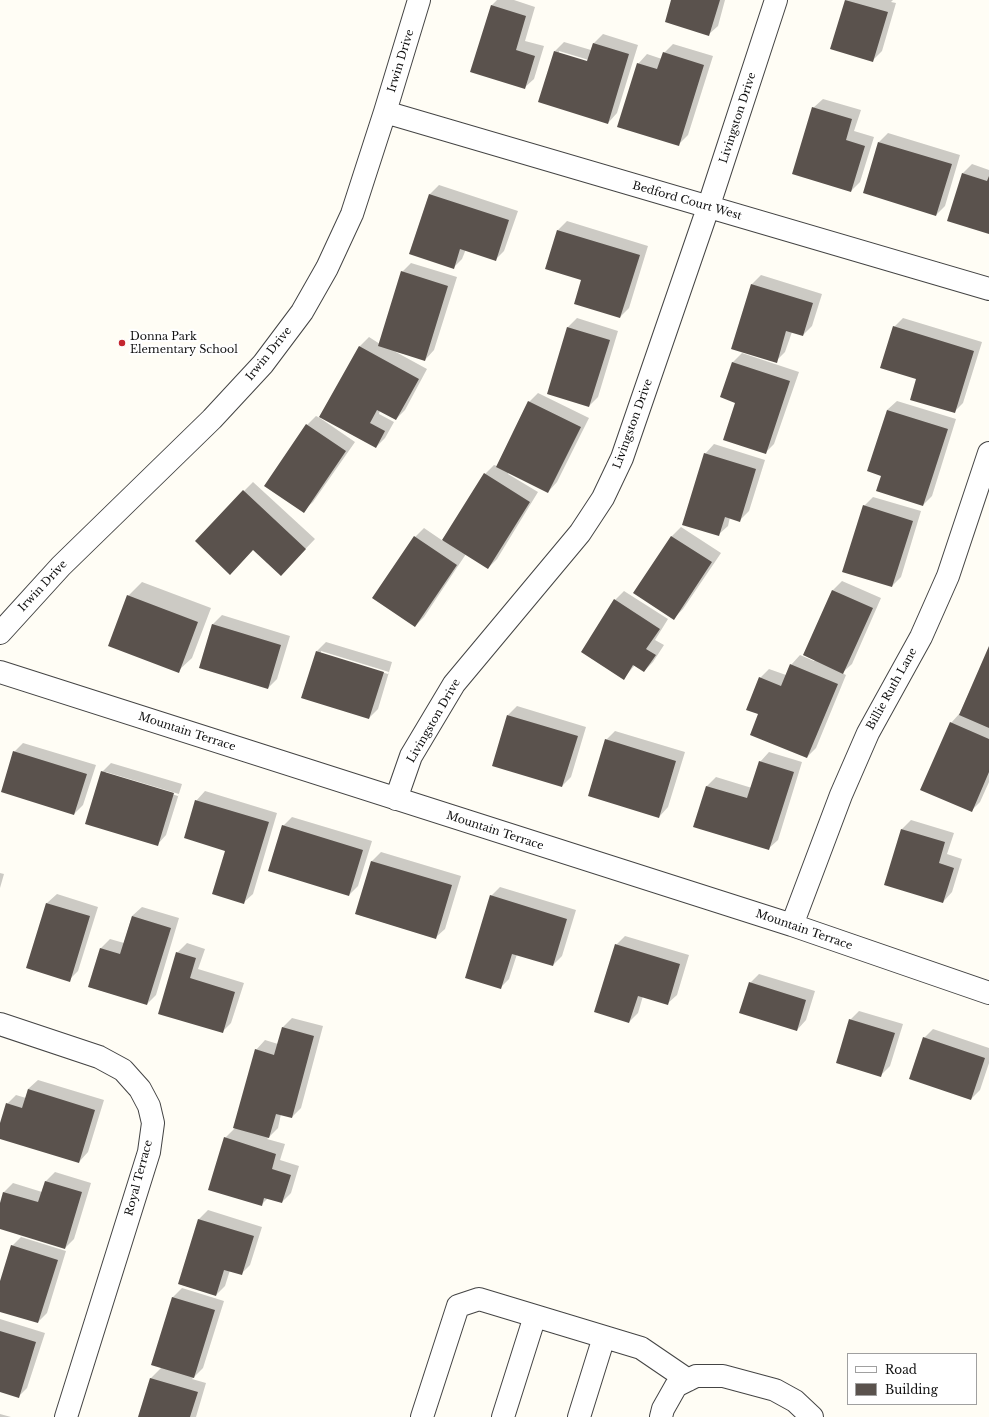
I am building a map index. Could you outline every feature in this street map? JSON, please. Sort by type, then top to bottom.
[{"type":"street","name":"Irwin Drive","points":[[0,633],[61,566],[212,419],[263,364],[302,312],[327,268],[352,214],[420,0]]},
{"type":"street","name":"Livingston Drive","points":[[396,799],[411,756],[454,684],[580,533],[603,498],[622,458],[708,208],[776,0]]},
{"type":"street","name":"Bedford Court West","points":[[385,112],[708,208],[989,289]]},
{"type":"street","name":"Billie Ruth Lane","points":[[792,925],[841,796],[868,733],[921,637],[948,576],[989,453]]},
{"type":"street","name":"Mountain Terrace","points":[[0,672],[792,925],[989,993]]},
{"type":"street","name":"Royal Terrace","points":[[0,1024],[99,1057],[123,1070],[143,1095],[149,1106],[152,1123],[149,1152],[66,1417]]},
{"type":"street","points":[[422,1417],[458,1306],[480,1299],[641,1348],[688,1380]]},
{"type":"street","points":[[503,1417],[535,1316]]},
{"type":"street","points":[[579,1417],[604,1337]]},
{"type":"street","points":[[661,1417],[663,1409],[676,1386],[696,1376],[723,1376],[775,1390],[795,1401],[809,1414]]},
{"type":"building","points":[[671,0],[720,0],[709,36],[665,22]]},
{"type":"building","points":[[845,0],[888,12],[873,62],[830,49]]},
{"type":"building","points":[[491,5],[526,16],[516,50],[535,56],[525,89],[470,72]]},
{"type":"building","points":[[593,43],[629,54],[608,124],[538,102],[554,51],[587,61]]},
{"type":"building","points":[[663,52],[704,65],[679,146],[617,127],[637,63],[657,69]]},
{"type":"building","points":[[812,107],[852,119],[846,140],[865,146],[851,192],[792,174]]},
{"type":"building","points":[[878,142],[952,164],[936,216],[863,193]]},
{"type":"building","points":[[962,173],[987,181],[989,176],[989,234],[947,221]]},
{"type":"building","points":[[429,194],[509,220],[496,261],[460,249],[454,269],[409,254]]},
{"type":"building","points":[[557,230],[640,255],[620,318],[574,304],[581,280],[545,269]]},
{"type":"building","points":[[401,271],[448,286],[425,361],[378,346]]},
{"type":"building","points":[[751,284],[813,303],[803,336],[786,331],[777,363],[731,349]]},
{"type":"building","points":[[893,326],[974,351],[955,413],[910,400],[916,379],[880,368]]},
{"type":"building","points":[[567,327],[610,340],[589,407],[547,394]]},
{"type":"building","points":[[359,346],[419,379],[396,420],[377,410],[370,423],[385,431],[376,448],[319,417]]},
{"type":"building","points":[[732,362],[790,381],[766,454],[723,440],[735,403],[720,397]]},
{"type":"building","points":[[528,401],[581,427],[548,493],[496,467]]},
{"type":"building","points":[[887,410],[948,429],[923,506],[876,491],[881,476],[867,471]]},
{"type":"building","points":[[306,424],[346,451],[304,513],[264,486]]},
{"type":"building","points":[[704,453],[756,469],[740,522],[725,517],[719,536],[682,525]]},
{"type":"building","points":[[484,473],[530,502],[488,569],[442,540]]},
{"type":"building","points":[[243,490],[306,549],[281,576],[253,550],[230,575],[195,541]]},
{"type":"building","points":[[863,505],[913,521],[892,587],[842,572]]},
{"type":"building","points":[[414,536],[457,565],[415,627],[372,598]]},
{"type":"building","points":[[671,536],[712,562],[674,620],[633,593]]},
{"type":"building","points":[[832,590],[873,608],[843,674],[803,655]]},
{"type":"building","points":[[127,595],[198,622],[179,673],[108,646]]},
{"type":"building","points":[[614,599],[660,629],[646,649],[656,655],[644,672],[633,665],[624,680],[581,652]]},
{"type":"building","points":[[212,624],[281,645],[268,689],[199,668]]},
{"type":"building","points":[[989,646],[989,728],[959,715]]},
{"type":"building","points":[[316,651],[384,672],[369,719],[301,698]]},
{"type":"building","points":[[790,664],[838,684],[807,758],[750,735],[758,714],[746,710],[759,677],[781,686]]},
{"type":"building","points":[[507,715],[578,736],[562,787],[492,766]]},
{"type":"building","points":[[950,722],[989,739],[989,772],[972,812],[920,790]]},
{"type":"building","points":[[605,739],[676,761],[659,818],[588,796]]},
{"type":"building","points":[[13,751],[87,774],[74,815],[1,792]]},
{"type":"building","points":[[759,761],[794,772],[769,850],[693,827],[706,786],[747,798]]},
{"type":"building","points":[[101,771],[174,793],[158,846],[85,824]]},
{"type":"building","points":[[195,800],[269,822],[244,904],[212,894],[225,851],[184,838]]},
{"type":"building","points":[[282,825],[363,850],[349,896],[268,871]]},
{"type":"building","points":[[901,829],[945,842],[939,863],[954,868],[943,903],[884,885]]},
{"type":"building","points":[[371,861],[452,885],[436,939],[355,914]]},
{"type":"building","points":[[490,895],[567,919],[553,966],[512,954],[501,989],[465,978]]},
{"type":"building","points":[[46,903],[90,916],[70,982],[26,968]]},
{"type":"building","points":[[132,916],[171,928],[147,1005],[88,987],[100,948],[120,954]]},
{"type":"building","points":[[615,944],[680,964],[668,1005],[638,996],[629,1023],[594,1012]]},
{"type":"building","points":[[176,952],[196,958],[190,978],[235,992],[223,1033],[158,1014]]},
{"type":"building","points":[[749,982],[806,1000],[797,1031],[739,1013]]},
{"type":"building","points":[[849,1019],[895,1033],[881,1077],[836,1063]]},
{"type":"building","points":[[282,1027],[314,1036],[292,1118],[276,1114],[269,1138],[233,1128],[255,1049],[274,1055]]},
{"type":"building","points":[[923,1037],[985,1058],[971,1100],[909,1079]]},
{"type":"building","points":[[28,1089],[95,1110],[79,1163],[0,1139],[0,1123],[6,1103],[22,1108]]},
{"type":"building","points":[[224,1137],[276,1154],[272,1169],[291,1175],[282,1203],[264,1198],[262,1206],[208,1190]]},
{"type":"building","points":[[45,1181],[82,1192],[65,1249],[0,1229],[0,1203],[3,1192],[38,1202]]},
{"type":"building","points":[[198,1219],[254,1236],[242,1275],[224,1270],[216,1296],[178,1284]]},
{"type":"building","points":[[11,1245],[58,1260],[38,1323],[0,1312],[0,1281]]},
{"type":"building","points":[[172,1297],[215,1310],[194,1378],[151,1365]]},
{"type":"building","points":[[0,1331],[36,1342],[19,1398],[0,1392]]},
{"type":"building","points":[[150,1378],[198,1392],[190,1417],[138,1417]]},
{"type":"place","name":"Donna Park Elementary School","points":[[122,343]]}]
